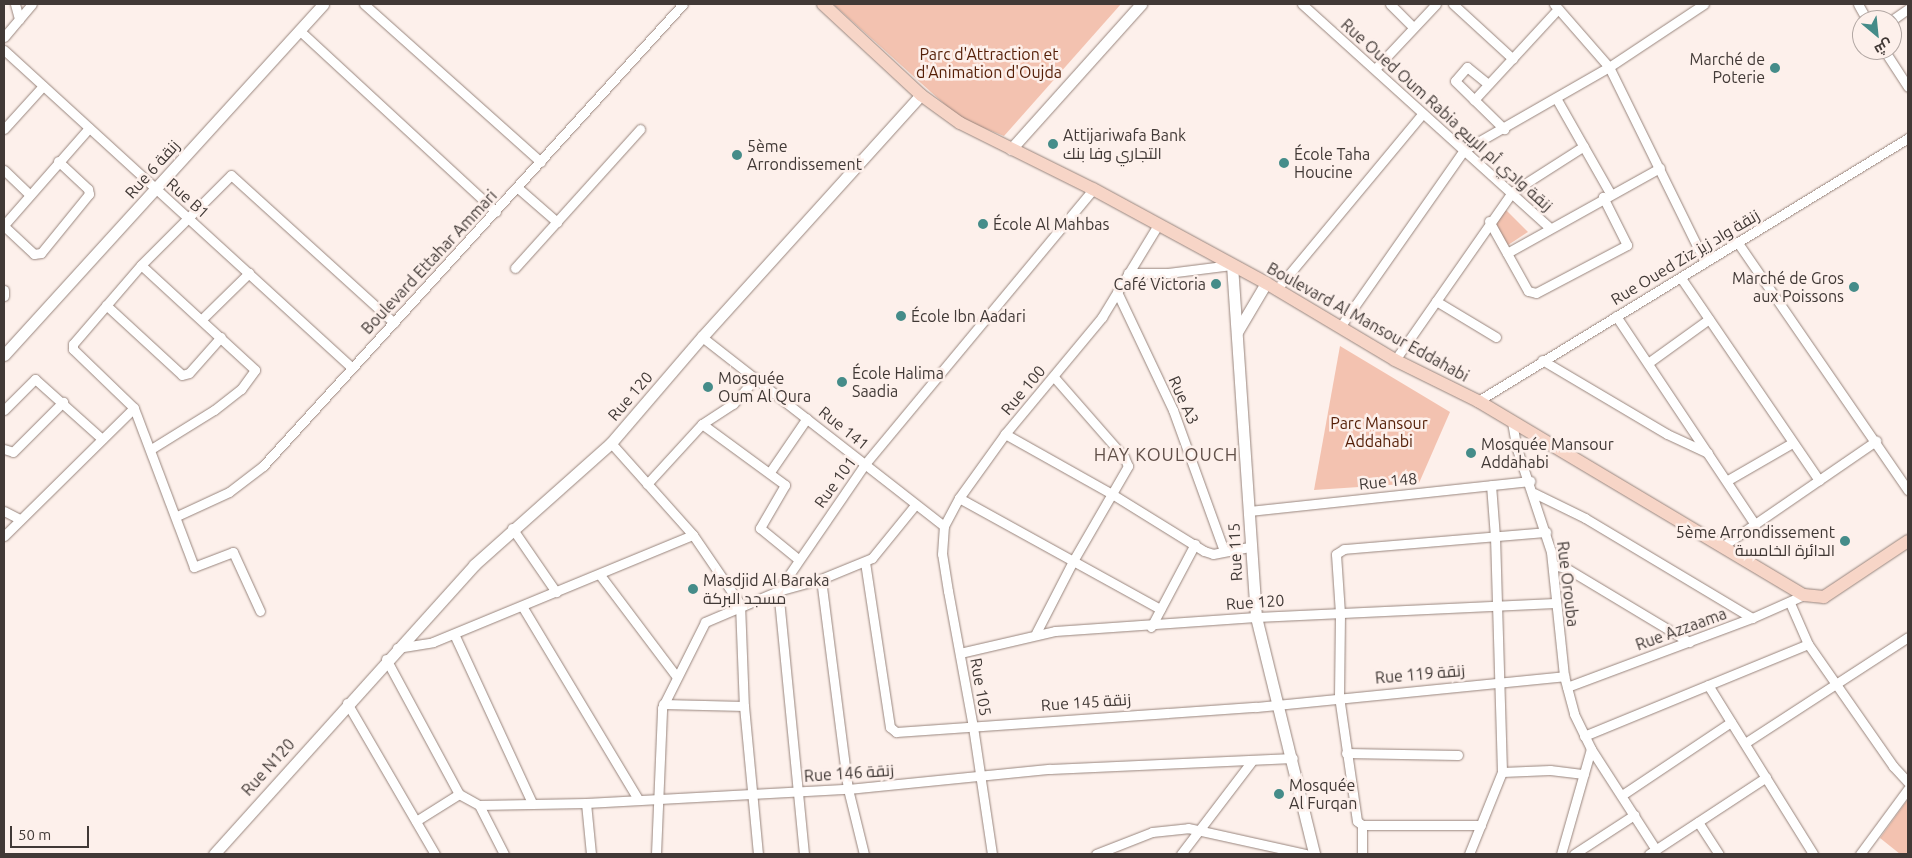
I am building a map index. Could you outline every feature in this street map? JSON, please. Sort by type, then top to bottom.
[{"type":"main road","name":"Boulevard Al Mansour Eddahabi","points":[[823,4],[921,95],[960,124],[1093,189],[1340,326],[1395,360],[1478,402],[1804,595]]},
{"type":"main road","points":[[1804,595],[1824,598],[1908,541]]},
{"type":"street","points":[[15,4],[19,19]]},
{"type":"street","points":[[4,37],[32,4]]},
{"type":"street","name":"Rue 6 زنقة","points":[[4,355],[323,4]]},
{"type":"street","points":[[364,4],[541,162]]},
{"type":"street","name":"Boulevard Ettahar Ammari","points":[[177,516],[229,492],[255,473],[518,188],[683,4]]},
{"type":"street","points":[[1012,149],[1141,4]]},
{"type":"street","name":"Rue Oued Oum Rabia زنقة وادي أم الربيع","points":[[1302,4],[1550,228]]},
{"type":"street","points":[[1387,4],[1413,27]]},
{"type":"street","points":[[1375,69],[1436,4]]},
{"type":"street","points":[[1453,4],[1513,59]]},
{"type":"street","points":[[1340,326],[1464,150],[1504,129],[1609,66],[1704,4]]},
{"type":"street","points":[[1474,100],[1513,59],[1556,6],[1609,66],[1705,262]]},
{"type":"street","points":[[299,30],[496,212]]},
{"type":"street","name":"Rue B1","points":[[4,50],[352,368]]},
{"type":"street","points":[[1890,60],[1908,87]]},
{"type":"street","points":[[1488,84],[1466,67],[1455,81],[1504,129]]},
{"type":"street","points":[[4,129],[43,86]]},
{"type":"street","name":"Rue 120","points":[[347,703],[386,659],[512,528],[611,444],[702,336],[921,95]]},
{"type":"street","points":[[1490,221],[1532,293],[1626,246],[1626,239],[1584,146],[1556,98]]},
{"type":"street","points":[[1237,332],[1271,287],[1422,114]]},
{"type":"street","points":[[58,161],[88,188],[89,194],[41,253],[34,254],[4,225],[29,194],[58,161],[89,128]]},
{"type":"street","points":[[515,268],[640,129]]},
{"type":"street","name":"Rue Oued Ziz زنقة واد زيز","points":[[1478,402],[1542,360],[1681,278],[1908,138]]},
{"type":"street","points":[[1395,360],[1512,192],[1584,146]]},
{"type":"street","points":[[1507,253],[1607,195],[1660,168]]},
{"type":"street","points":[[4,170],[29,194]]},
{"type":"street","points":[[260,611],[232,552],[194,567],[177,516],[134,408],[73,349],[75,342],[141,265],[227,176],[235,177],[394,323]]},
{"type":"street","points":[[518,188],[557,222]]},
{"type":"street","name":"Rue 101","points":[[778,591],[798,558],[865,464],[1093,189]]},
{"type":"street","name":"Rue 100","points":[[944,526],[959,498],[1005,434],[1095,326],[1158,225]]},
{"type":"street","points":[[1738,243],[1908,490]]},
{"type":"street","points":[[141,265],[253,367],[253,375],[208,415],[150,449]]},
{"type":"street","points":[[1128,273],[1168,273],[1232,265]]},
{"type":"street","name":"Rue 115","points":[[1232,265],[1256,617],[1293,758],[1314,854]]},
{"type":"street","points":[[202,319],[249,274]]},
{"type":"street","points":[[1681,278],[1819,480]]},
{"type":"street","points":[[4,290],[4,296]]},
{"type":"street","name":"Rue A3","points":[[1117,292],[1180,427],[1224,551]]},
{"type":"street","points":[[1436,301],[1496,337]]},
{"type":"street","points":[[106,305],[182,375],[189,373],[221,337]]},
{"type":"street","points":[[1616,316],[1708,454],[1728,480],[1754,523]]},
{"type":"street","points":[[1648,363],[1709,319]]},
{"type":"street","name":"Rue 141","points":[[702,336],[865,464],[914,505],[944,526]]},
{"type":"street","points":[[1542,360],[1667,434],[1708,454]]},
{"type":"street","points":[[1036,633],[1072,561],[1128,469],[1126,461],[1054,377]]},
{"type":"street","points":[[647,484],[702,424],[733,404],[756,378]]},
{"type":"street","points":[[4,410],[35,379],[63,402],[102,439]]},
{"type":"street","points":[[4,449],[14,452],[63,402]]},
{"type":"street","points":[[4,536],[12,524],[134,408]]},
{"type":"street","points":[[770,472],[807,418]]},
{"type":"street","name":"Rue Orouba","points":[[1512,422],[1517,448],[1546,532],[1553,565],[1564,676],[1567,687],[1584,736],[1634,815],[1652,852]]},
{"type":"street","points":[[702,424],[770,472],[785,488],[760,528],[798,558]]},
{"type":"street","points":[[1005,434],[1112,494],[1208,553],[1250,547]]},
{"type":"street","points":[[1723,546],[1876,441]]},
{"type":"street","points":[[1728,480],[1792,443]]},
{"type":"street","points":[[611,444],[693,535],[740,604],[744,706],[758,854]]},
{"type":"street","name":"Rue 148","points":[[1249,511],[1530,482]]},
{"type":"street","points":[[1469,854],[1502,772],[1495,537],[1491,486]]},
{"type":"street","points":[[1534,493],[1568,509],[1752,618]]},
{"type":"street","points":[[959,498],[1160,610]]},
{"type":"street","points":[[656,854],[657,799],[663,704],[705,622],[740,604],[821,579],[865,562],[881,549],[914,505]]},
{"type":"street","points":[[4,511],[12,524]]},
{"type":"street","name":"Rue 105","points":[[944,526],[942,554],[973,727],[992,854]]},
{"type":"street","points":[[512,528],[556,592]]},
{"type":"street","points":[[1362,854],[1362,825],[1356,818],[1340,696],[1340,613],[1336,556],[1344,549],[1546,532]]},
{"type":"street","points":[[397,648],[418,647],[454,634],[693,535]]},
{"type":"street","points":[[1151,627],[1195,544]]},
{"type":"street","name":"Rue 145 زنقة","points":[[865,562],[890,727],[896,732],[1279,703]]},
{"type":"street","points":[[1553,565],[1566,568],[1689,642]]},
{"type":"street","points":[[600,575],[676,676]]},
{"type":"street","points":[[821,579],[848,789],[864,854]]},
{"type":"street","points":[[778,591],[804,854]]},
{"type":"street","name":"Rue Azzaama","points":[[1567,687],[1752,618],[1790,603],[1804,595]]},
{"type":"street","name":"Rue 120","points":[[960,653],[1036,633],[1151,627],[1256,617],[1556,603]]},
{"type":"street","points":[[1790,603],[1808,644],[1908,782]]},
{"type":"street","points":[[522,606],[638,799]]},
{"type":"street","points":[[454,634],[532,803]]},
{"type":"street","points":[[1745,743],[1908,637]]},
{"type":"street","points":[[1584,736],[1808,644]]},
{"type":"street","points":[[386,659],[459,794],[479,805],[504,854]]},
{"type":"street","name":"Rue 119 زنقة","points":[[1279,703],[1564,676]]},
{"type":"street","points":[[1708,685],[1813,854]]},
{"type":"street","points":[[347,703],[435,854]]},
{"type":"street","name":"Rue N120","points":[[214,854],[347,703]]},
{"type":"street","points":[[663,704],[744,706]]},
{"type":"street","points":[[1622,795],[1731,722]]},
{"type":"street","points":[[1562,854],[1591,749]]},
{"type":"street","points":[[1346,753],[1458,755]]},
{"type":"street","name":"Rue 146 زنقة","points":[[479,805],[586,803],[848,789],[981,778],[1050,769],[1251,762],[1293,758]]},
{"type":"street","points":[[1181,854],[1202,829],[1251,762]]},
{"type":"street","points":[[1502,772],[1550,770],[1584,774]]},
{"type":"street","points":[[1652,852],[1766,778]]},
{"type":"street","points":[[1860,854],[1908,789]]},
{"type":"street","points":[[416,821],[459,794]]},
{"type":"street","points":[[586,803],[591,854]]},
{"type":"street","points":[[1574,854],[1634,815]]},
{"type":"street","points":[[1698,822],[1719,854]]},
{"type":"street","points":[[1362,825],[1481,825]]},
{"type":"street","points":[[1096,854],[1152,832],[1202,829],[1305,854]]},
{"type":"green space","name":"Parc d'Attraction et d'Animation d'Oujda","points":[[833,4],[1121,4],[1004,136],[961,119]]},
{"type":"green space","points":[[1506,210],[1528,232],[1505,247],[1494,224]]},
{"type":"green space","name":"Parc Mansour Addahabi","points":[[1340,346],[1450,412],[1419,483],[1314,490]]},
{"type":"green space","points":[[1908,799],[1908,854],[1900,854],[1880,838]]},
{"type":"place","name":"Marché de Poterie","points":[[1775,68]]},
{"type":"place","name":"Attijariwafa Bank التجاري وفا بنك","points":[[1053,144]]},
{"type":"place","name":"5ème Arrondissement","points":[[737,155]]},
{"type":"place","name":"École Taha Houcine","points":[[1284,163]]},
{"type":"place","name":"École Al Mahbas","points":[[983,224]]},
{"type":"place","name":"Café Victoria","points":[[1216,284]]},
{"type":"place","name":"Marché de Gros aux Poissons","points":[[1854,287]]},
{"type":"place","name":"École Ibn Aadari","points":[[901,316]]},
{"type":"place","name":"École Halima Saadia","points":[[842,382]]},
{"type":"place","name":"Mosquée Oum Al Qura","points":[[708,387]]},
{"type":"place","name":"Mosquée Mansour Addahabi","points":[[1471,453]]},
{"type":"place","name":"5ème Arrondissement الدائرة الخامسة","points":[[1845,541]]},
{"type":"place","name":"Masdjid Al Baraka مسجد البركة","points":[[693,589]]},
{"type":"place","name":"Mosquée Al Furqan","points":[[1279,794]]},
{"type":"district","name":"HAY KOULOUCH","points":[[1166,454]]}]
